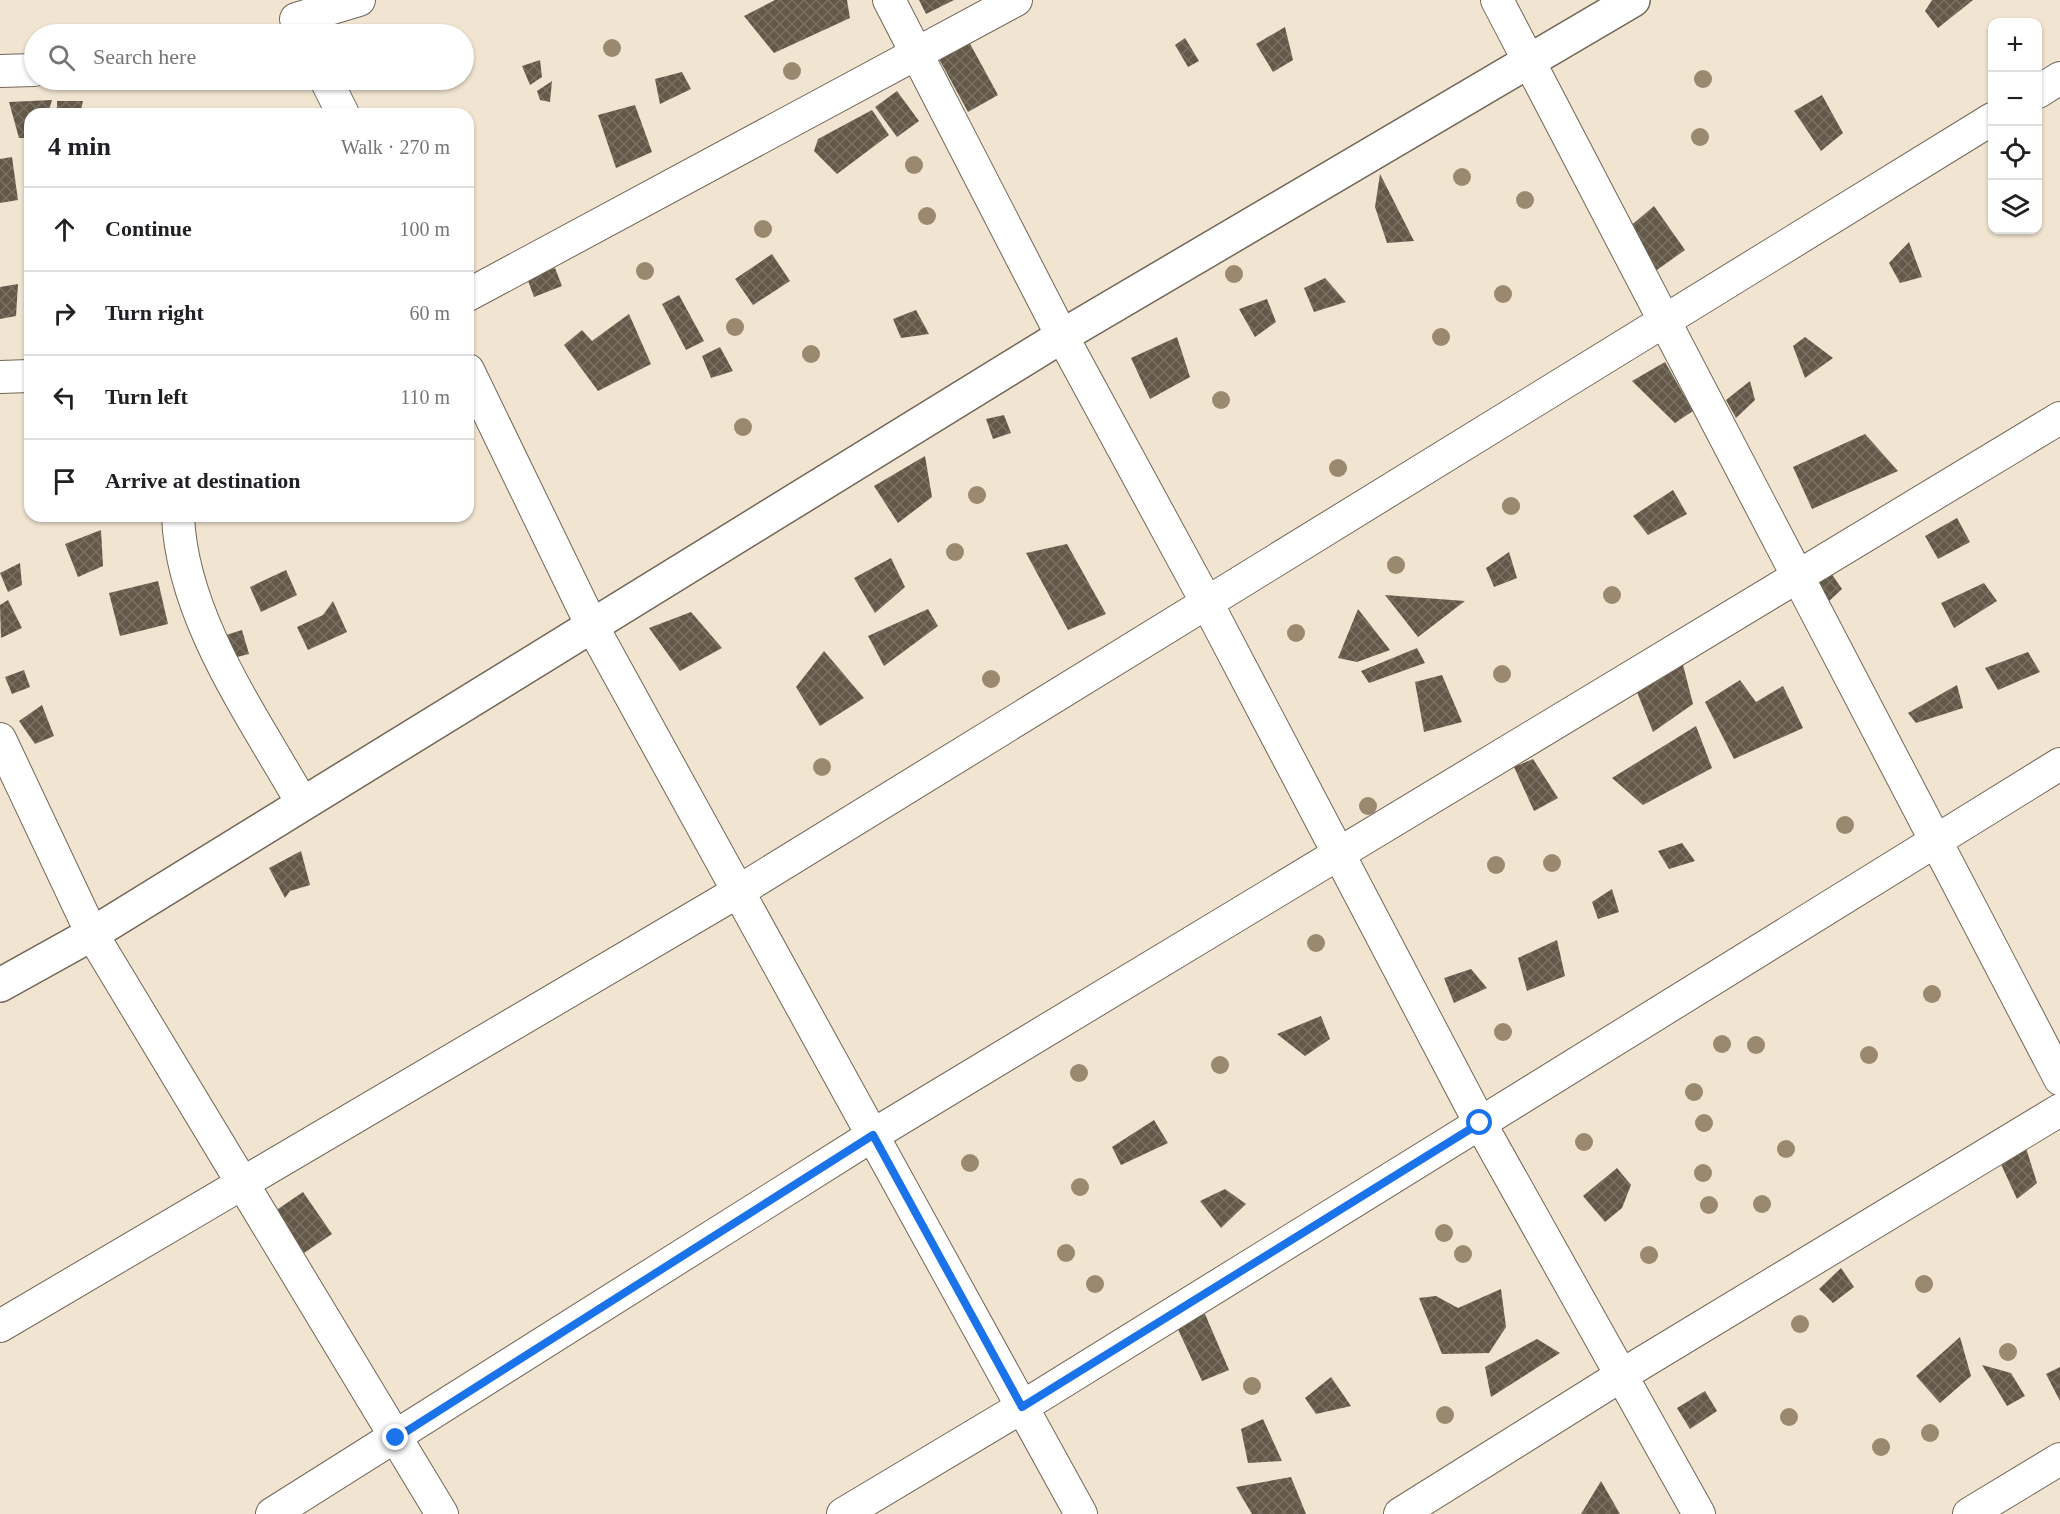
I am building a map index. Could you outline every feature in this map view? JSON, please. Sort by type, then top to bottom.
[{"type":"street","points":[[296,18],[359,0]]},
{"type":"street","points":[[889,0],[1062,336],[1207,603],[1480,1123],[1699,1514]]},
{"type":"street","points":[[474,292],[1016,0]]},
{"type":"street","points":[[1497,0],[2060,1079]]},
{"type":"street","points":[[0,985],[92,934],[591,624],[1062,336],[1633,0]]},
{"type":"street","points":[[0,72],[24,71]]},
{"type":"street","points":[[2042,89],[2060,78]]},
{"type":"street","points":[[331,90],[340,108]]},
{"type":"street","points":[[0,1326],[740,891],[1988,121]]},
{"type":"street","points":[[0,377],[24,376]]},
{"type":"street","points":[[474,382],[591,624],[740,891],[1080,1514]]},
{"type":"street","points":[[272,1514],[396,1438],[873,1135],[2060,418]]},
{"type":"street","points":[[179,522],[187,580],[206,631],[302,803]]},
{"type":"street","points":[[0,739],[92,934],[442,1514]]},
{"type":"street","points":[[843,1514],[1022,1407],[2060,764]]},
{"type":"street","points":[[1401,1514],[1622,1375],[2060,1110]]},
{"type":"street","points":[[1969,1514],[2060,1459]]},
{"type":"building","points":[[775,0],[847,0],[850,18],[774,53],[744,16]]},
{"type":"building","points":[[919,0],[954,0],[926,14]]},
{"type":"building","points":[[1932,0],[1973,0],[1938,28],[1925,11]]},
{"type":"building","points":[[1285,27],[1293,60],[1273,72],[1256,44]]},
{"type":"building","points":[[1185,38],[1199,61],[1188,67],[1175,45]]},
{"type":"building","points":[[968,40],[998,95],[968,112],[938,57]]},
{"type":"building","points":[[540,60],[542,77],[530,85],[522,66]]},
{"type":"building","points":[[682,72],[691,89],[660,104],[655,79]]},
{"type":"building","points":[[552,81],[550,102],[540,100],[537,91]]},
{"type":"building","points":[[897,91],[919,121],[897,137],[875,107]]},
{"type":"building","points":[[1822,95],[1843,133],[1821,151],[1794,111]]},
{"type":"building","points":[[52,100],[50,108],[24,108],[24,138],[19,138],[9,102]]},
{"type":"building","points":[[57,101],[83,101],[81,108],[57,108]]},
{"type":"building","points":[[635,105],[652,152],[616,168],[598,115]]},
{"type":"building","points":[[872,110],[889,135],[837,174],[814,151],[818,139]]},
{"type":"building","points":[[12,157],[18,200],[0,203],[0,159]]},
{"type":"building","points":[[1380,174],[1414,241],[1387,243],[1375,207]]},
{"type":"building","points":[[1654,206],[1685,250],[1654,272],[1627,229]]},
{"type":"building","points":[[1909,242],[1922,277],[1900,283],[1889,263]]},
{"type":"building","points":[[772,254],[790,281],[753,305],[735,279]]},
{"type":"building","points":[[555,268],[562,286],[534,297],[527,278]]},
{"type":"building","points":[[1325,278],[1346,302],[1314,312],[1304,288]]},
{"type":"building","points":[[18,284],[16,316],[0,319],[0,287]]},
{"type":"building","points":[[679,295],[704,341],[686,350],[662,304]]},
{"type":"building","points":[[1267,299],[1276,322],[1255,337],[1239,309]]},
{"type":"building","points":[[916,310],[929,334],[901,338],[893,319]]},
{"type":"building","points":[[629,314],[651,364],[598,391],[564,345],[582,330],[592,341]]},
{"type":"building","points":[[1177,337],[1190,377],[1150,399],[1131,358]]},
{"type":"building","points":[[1805,337],[1833,358],[1805,378],[1793,346]]},
{"type":"building","points":[[720,347],[733,371],[711,378],[702,356]]},
{"type":"building","points":[[1665,362],[1693,411],[1675,423],[1632,381]]},
{"type":"building","points":[[1750,381],[1755,400],[1736,418],[1726,400]]},
{"type":"building","points":[[1004,415],[1011,433],[993,439],[986,419]]},
{"type":"building","points":[[1865,434],[1898,471],[1812,509],[1793,467]]},
{"type":"building","points":[[925,456],[932,497],[898,523],[874,486]]},
{"type":"building","points":[[1673,490],[1687,514],[1648,535],[1633,516]]},
{"type":"building","points":[[1957,518],[1970,542],[1938,559],[1925,536]]},
{"type":"building","points":[[101,530],[103,566],[78,577],[65,544]]},
{"type":"building","points":[[1067,544],[1106,614],[1068,630],[1026,553]]},
{"type":"building","points":[[1509,552],[1517,578],[1494,587],[1486,568]]},
{"type":"building","points":[[891,558],[905,587],[875,613],[854,578]]},
{"type":"building","points":[[20,563],[22,585],[8,592],[0,573]]},
{"type":"building","points":[[286,570],[297,595],[261,612],[250,587]]},
{"type":"building","points":[[1814,572],[1831,573],[1842,589],[1827,603]]},
{"type":"building","points":[[158,581],[168,624],[120,636],[109,593]]},
{"type":"building","points":[[1984,583],[1997,601],[1954,628],[1941,603]]},
{"type":"building","points":[[1385,595],[1465,601],[1418,637]]},
{"type":"building","points":[[8,600],[22,628],[1,638],[0,605]]},
{"type":"building","points":[[333,601],[347,632],[308,650],[297,627],[323,615]]},
{"type":"building","points":[[928,609],[938,626],[884,666],[868,636]]},
{"type":"building","points":[[1358,609],[1390,650],[1357,662],[1338,658]]},
{"type":"building","points":[[691,612],[722,648],[680,671],[649,628]]},
{"type":"building","points":[[242,630],[249,654],[233,658],[226,635]]},
{"type":"building","points":[[1417,648],[1425,663],[1369,683],[1361,671]]},
{"type":"building","points":[[824,651],[864,698],[820,726],[796,687]]},
{"type":"building","points":[[2028,652],[2040,672],[1998,690],[1985,668]]},
{"type":"building","points":[[1682,661],[1693,704],[1653,732],[1637,692]]},
{"type":"building","points":[[24,670],[30,687],[12,694],[5,677]]},
{"type":"building","points":[[1442,675],[1462,722],[1424,732],[1415,682]]},
{"type":"building","points":[[1740,680],[1756,702],[1783,686],[1803,728],[1734,759],[1705,702]]},
{"type":"building","points":[[1957,685],[1963,708],[1916,723],[1908,713]]},
{"type":"building","points":[[42,705],[54,736],[35,744],[19,721]]},
{"type":"building","points":[[1696,726],[1712,768],[1643,805],[1612,778]]},
{"type":"building","points":[[1533,759],[1558,798],[1534,811],[1514,767]]},
{"type":"building","points":[[1682,843],[1695,861],[1669,869],[1658,851]]},
{"type":"building","points":[[301,851],[310,885],[290,891],[285,898],[269,868]]},
{"type":"building","points":[[1612,889],[1619,912],[1598,919],[1592,902]]},
{"type":"building","points":[[1557,940],[1565,976],[1527,991],[1518,958]]},
{"type":"building","points":[[1471,969],[1487,988],[1454,1003],[1444,978]]},
{"type":"building","points":[[1321,1016],[1330,1039],[1305,1056],[1277,1034]]},
{"type":"building","points":[[1154,1120],[1168,1143],[1121,1165],[1112,1147]]},
{"type":"building","points":[[2026,1148],[2037,1183],[2017,1199],[1999,1160]]},
{"type":"building","points":[[1617,1168],[1631,1185],[1622,1208],[1605,1222],[1583,1196]]},
{"type":"building","points":[[1225,1189],[1246,1204],[1221,1228],[1200,1201]]},
{"type":"building","points":[[303,1192],[332,1234],[304,1253],[275,1211]]},
{"type":"building","points":[[1841,1268],[1854,1287],[1833,1303],[1819,1289]]},
{"type":"building","points":[[1501,1289],[1506,1327],[1489,1353],[1442,1354],[1419,1298],[1436,1296],[1458,1308]]},
{"type":"building","points":[[1205,1314],[1229,1370],[1202,1381],[1176,1325]]},
{"type":"building","points":[[1960,1337],[1971,1376],[1940,1403],[1916,1376]]},
{"type":"building","points":[[1537,1339],[1560,1353],[1491,1397],[1485,1367]]},
{"type":"building","points":[[1982,1365],[2011,1373],[2025,1396],[2007,1406]]},
{"type":"building","points":[[2060,1367],[2060,1401],[2046,1374]]},
{"type":"building","points":[[1331,1377],[1351,1406],[1316,1414],[1305,1398]]},
{"type":"building","points":[[1705,1391],[1717,1411],[1690,1429],[1677,1408]]},
{"type":"building","points":[[1263,1419],[1282,1461],[1248,1463],[1241,1429]]},
{"type":"building","points":[[1291,1477],[1306,1514],[1252,1514],[1236,1487]]},
{"type":"building","points":[[1601,1481],[1620,1514],[1581,1514]]},
{"type":"route","points":[[396,1438],[873,1135],[1022,1407],[1480,1123]]}]
